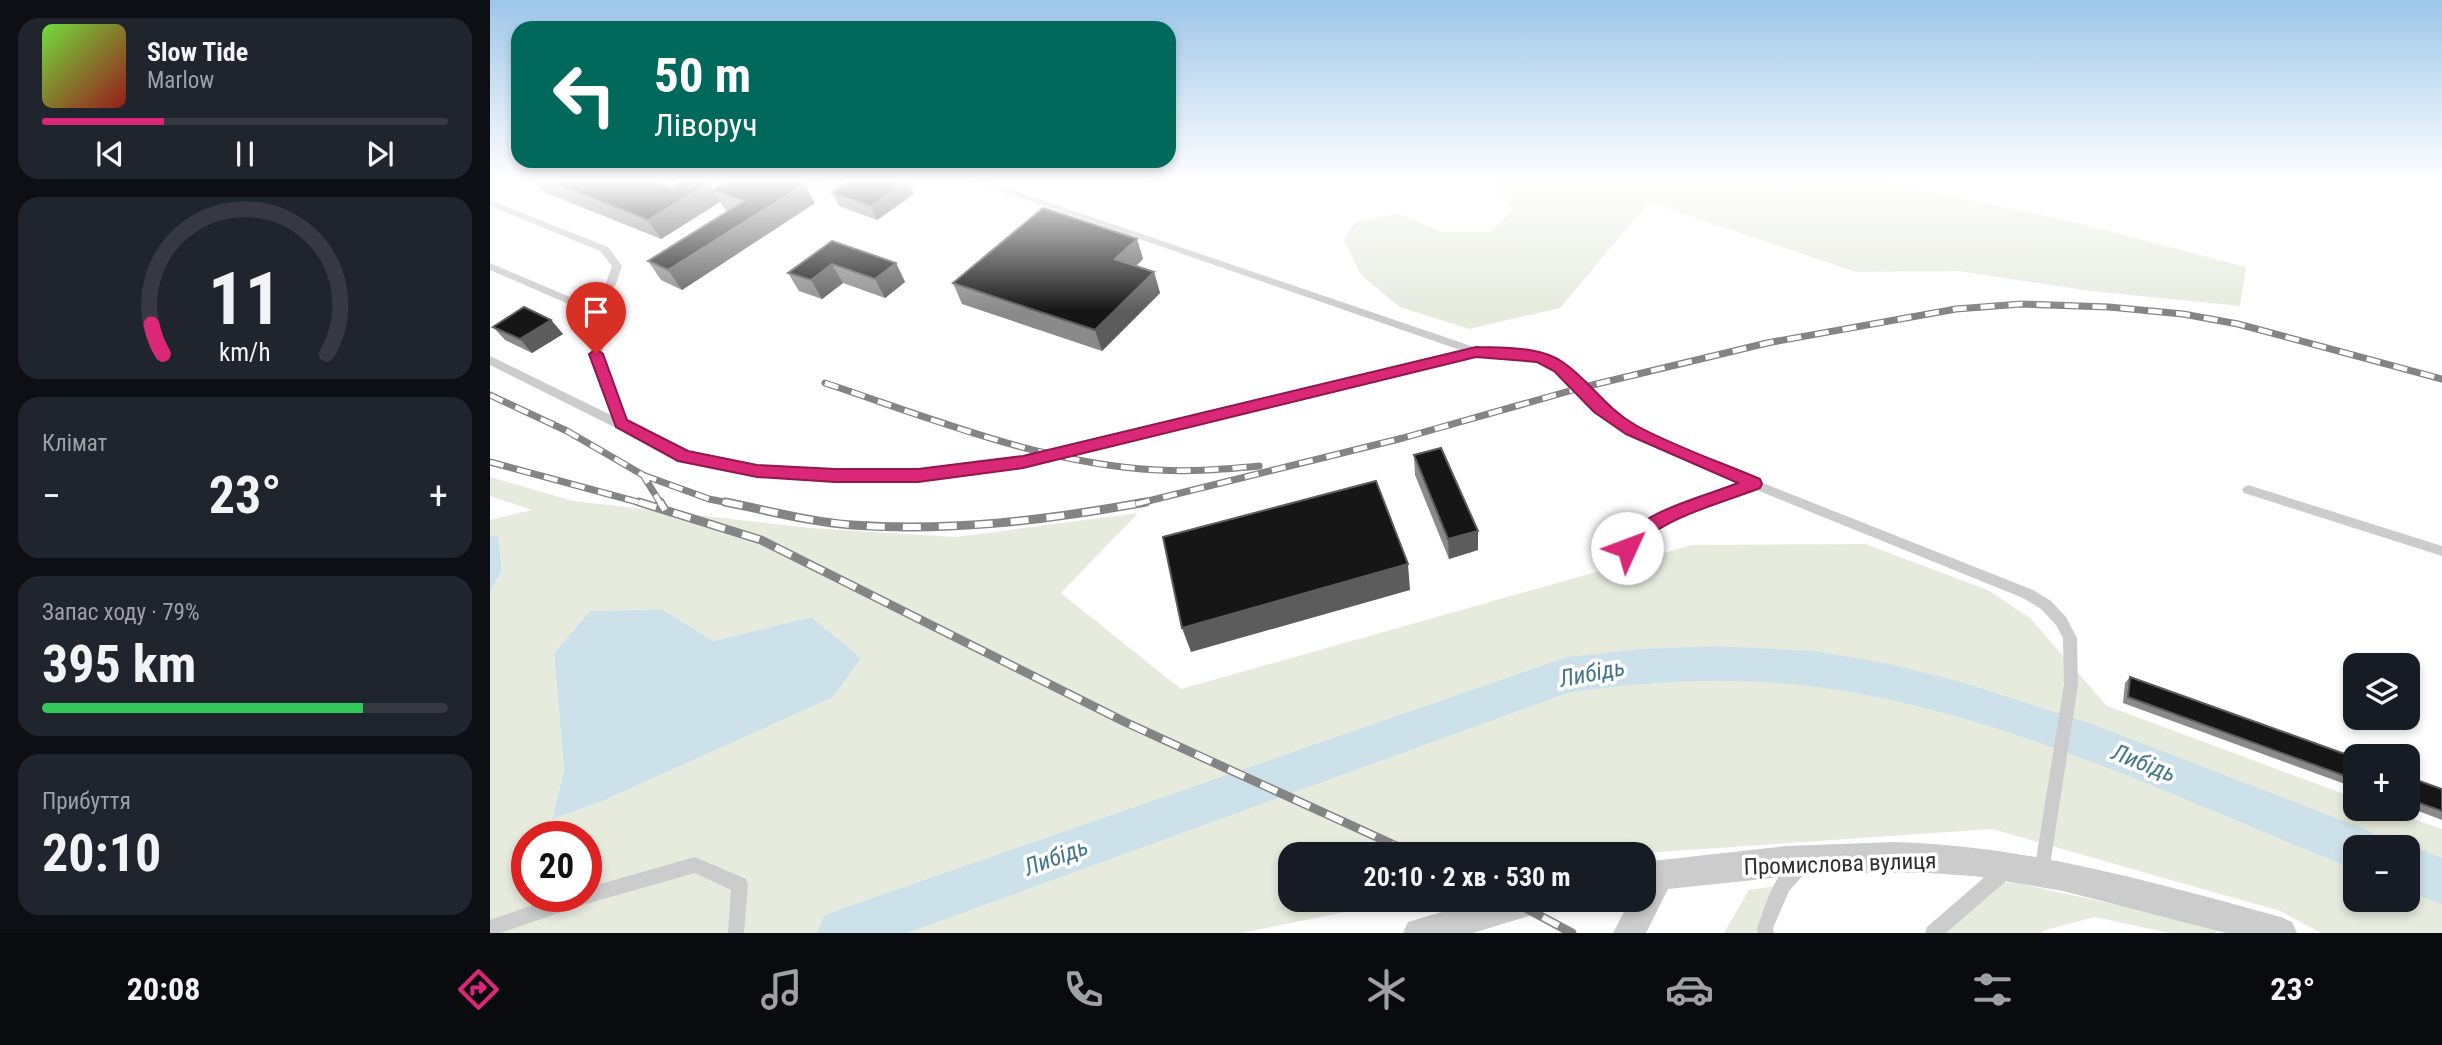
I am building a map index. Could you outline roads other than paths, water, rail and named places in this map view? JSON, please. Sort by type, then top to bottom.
[{"type":"street","name":"Промислова вулиця","points":[[1656,875],[1805,860],[1929,858],[2042,872],[2281,933]]},
{"type":"street","points":[[1419,933],[1492,912]]},
{"type":"street","points":[[1629,933],[1637,912]]},
{"type":"lane","points":[[542,224],[604,248],[617,266],[611,284],[592,310]]},
{"type":"lane","points":[[1101,224],[1476,352]]},
{"type":"lane","points":[[490,266],[592,310],[602,331],[596,354],[621,423]]},
{"type":"lane","points":[[490,360],[621,423],[684,457],[757,471],[918,475],[1023,462],[1476,352],[1508,351],[1541,358],[1560,367],[1599,408],[1632,430],[1754,484],[2037,599],[2061,621],[2070,638],[2071,685],[2042,872]]},
{"type":"lane","points":[[1618,560],[1635,535],[1655,522],[1754,484]]},
{"type":"lane","points":[[2248,490],[2442,551]]},
{"type":"lane","points":[[1766,933],[1765,928],[1783,885],[1805,860]]},
{"type":"lane","points":[[602,891],[695,865],[740,885],[736,933]]},
{"type":"lane","points":[[1933,933],[2007,868]]},
{"type":"lane","points":[[490,928],[538,912]]},
{"type":"water","points":[[490,536],[498,536],[502,570],[490,592]]},
{"type":"water","points":[[662,609],[713,641],[811,617],[861,658],[833,697],[602,801],[552,819],[564,770],[554,653],[590,611]]},
{"type":"waterway","name":"Либідь","points":[[841,933],[1567,675],[1667,665],[1814,669],[1890,683],[1958,700],[2026,720],[2092,744],[2343,843]]},
{"type":"waterway","name":"Либідь","points":[[2420,873],[2442,881]]},
{"type":"railway","points":[[1140,503],[1403,438],[1580,388],[1767,343],[1956,309],[2021,304],[2109,307],[2183,314],[2238,324],[2442,379]]},
{"type":"railway","points":[[825,383],[989,438],[1073,459],[1171,471],[1259,466]]},
{"type":"railway","points":[[490,395],[567,431],[643,475]]},
{"type":"railway","points":[[490,462],[645,504]]},
{"type":"railway","points":[[643,475],[709,499],[734,504]]},
{"type":"railway","points":[[643,475],[661,504]]},
{"type":"railway","points":[[639,502],[761,540],[1125,722],[1388,842]]},
{"type":"railway","points":[[660,502],[665,510]]},
{"type":"railway","points":[[725,502],[804,519],[889,527],[999,523],[1140,503]]},
{"type":"railway","points":[[1140,503],[1146,502]]},
{"type":"railway","points":[[1136,504],[1140,503]]},
{"type":"railway","points":[[1533,912],[1572,933]]}]
